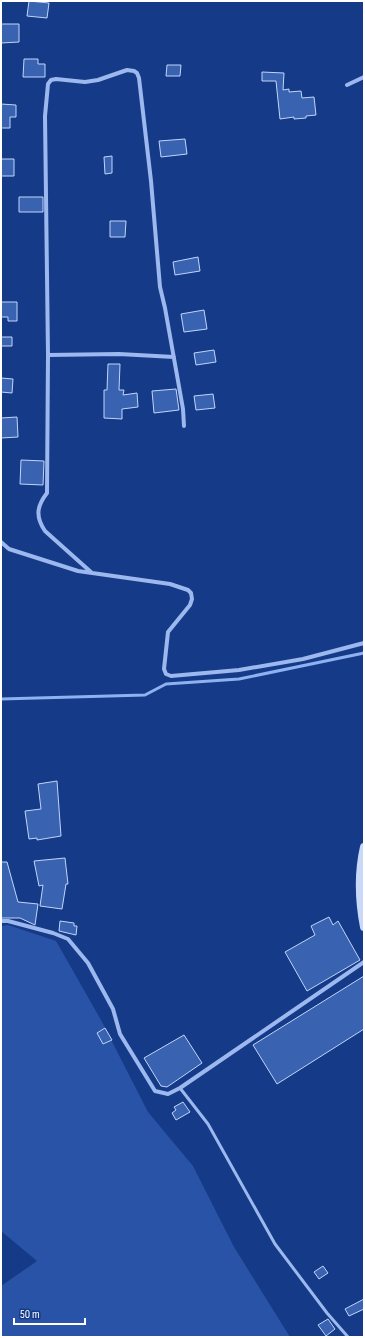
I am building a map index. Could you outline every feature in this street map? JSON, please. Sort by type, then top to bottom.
[{"type":"main road","points":[[364,847],[360,891],[364,927]]},
{"type":"street","points":[[92,573],[45,531],[40,524],[38,514],[40,502],[47,493],[48,355],[45,116],[48,84],[51,80],[56,79],[85,82],[98,80],[127,70],[137,73],[139,78],[151,181],[160,287],[174,356],[183,409],[184,426]]},
{"type":"street","points":[[347,85],[364,77]]},
{"type":"street","points":[[48,355],[119,354],[174,356]]},
{"type":"street","points":[[1,542],[9,549],[78,572],[170,584],[188,590],[191,593],[192,599],[190,606],[168,632],[164,669],[166,674],[171,676],[246,669],[303,659],[364,643]]},
{"type":"street","points":[[1,921],[8,921],[53,933],[68,939],[88,964],[113,1009],[120,1034],[155,1091],[168,1094],[180,1088],[364,962]]},
{"type":"lane","points":[[180,1088],[208,1124],[275,1244],[327,1313],[348,1337]]},
{"type":"shaded area","points":[[8,925],[56,941],[101,1020],[148,1112],[193,1166],[234,1247],[290,1337],[1,1337],[1,1286],[37,1261],[1,1231],[1,926]]},
{"type":"building","points":[[29,1],[49,3],[47,18],[27,16]]},
{"type":"building","points":[[1,24],[19,24],[19,42],[1,43]]},
{"type":"building","points":[[24,59],[38,59],[38,64],[45,64],[45,77],[23,77]]},
{"type":"building","points":[[167,65],[181,65],[180,76],[166,76]]},
{"type":"building","points":[[262,72],[284,73],[283,90],[289,89],[289,92],[301,91],[302,98],[314,97],[316,115],[306,116],[306,118],[294,119],[294,117],[280,119],[276,81],[262,81]]},
{"type":"building","points":[[1,104],[16,105],[16,117],[10,117],[10,128],[1,128]]},
{"type":"building","points":[[185,139],[187,154],[161,157],[159,141]]},
{"type":"building","points":[[112,156],[112,173],[105,174],[104,157]]},
{"type":"building","points":[[1,159],[14,159],[14,176],[1,176]]},
{"type":"building","points":[[19,197],[43,197],[43,212],[19,212]]},
{"type":"building","points":[[110,221],[126,221],[125,237],[110,237]]},
{"type":"building","points":[[198,257],[200,271],[175,275],[173,262]]},
{"type":"building","points":[[1,302],[17,302],[17,321],[8,321],[8,317],[1,317]]},
{"type":"building","points":[[204,310],[207,329],[184,332],[181,314]]},
{"type":"building","points":[[1,337],[12,337],[12,346],[1,346]]},
{"type":"building","points":[[214,350],[216,362],[196,365],[194,353]]},
{"type":"building","points":[[108,364],[120,364],[119,390],[124,390],[123,395],[137,393],[138,407],[122,409],[122,419],[104,418],[104,390],[107,390]]},
{"type":"building","points":[[1,378],[13,379],[12,393],[1,392]]},
{"type":"building","points":[[176,389],[179,410],[154,413],[152,391]]},
{"type":"building","points":[[213,394],[215,408],[196,410],[194,396]]},
{"type":"building","points":[[17,417],[18,437],[1,438],[1,418]]},
{"type":"building","points":[[21,460],[44,461],[43,485],[20,484]]},
{"type":"building","points":[[57,781],[61,836],[37,840],[37,838],[29,839],[25,811],[41,809],[38,784]]},
{"type":"building","points":[[65,858],[68,884],[66,884],[62,909],[40,906],[43,885],[39,886],[34,861]]},
{"type":"building","points":[[1,862],[7,862],[18,902],[38,904],[35,925],[20,918],[1,918]]},
{"type":"building","points":[[329,917],[333,925],[338,921],[360,960],[307,991],[285,952],[315,935],[311,926]]},
{"type":"building","points":[[60,921],[74,923],[74,926],[77,926],[76,935],[59,931]]},
{"type":"building","points":[[364,976],[364,1029],[277,1084],[253,1045]]},
{"type":"building","points":[[105,1028],[112,1040],[103,1044],[97,1033]]},
{"type":"building","points":[[184,1035],[202,1063],[167,1087],[161,1086],[144,1058]]},
{"type":"building","points":[[183,1102],[190,1112],[176,1120],[172,1113],[176,1110],[174,1107]]},
{"type":"building","points":[[323,1266],[328,1273],[319,1279],[314,1272]]},
{"type":"building","points":[[364,1299],[364,1309],[349,1316],[345,1309]]},
{"type":"building","points":[[328,1319],[335,1329],[326,1336],[318,1325]]},
{"type":"waterway","points":[[1,699],[145,695],[166,684],[239,679],[364,653]]}]
